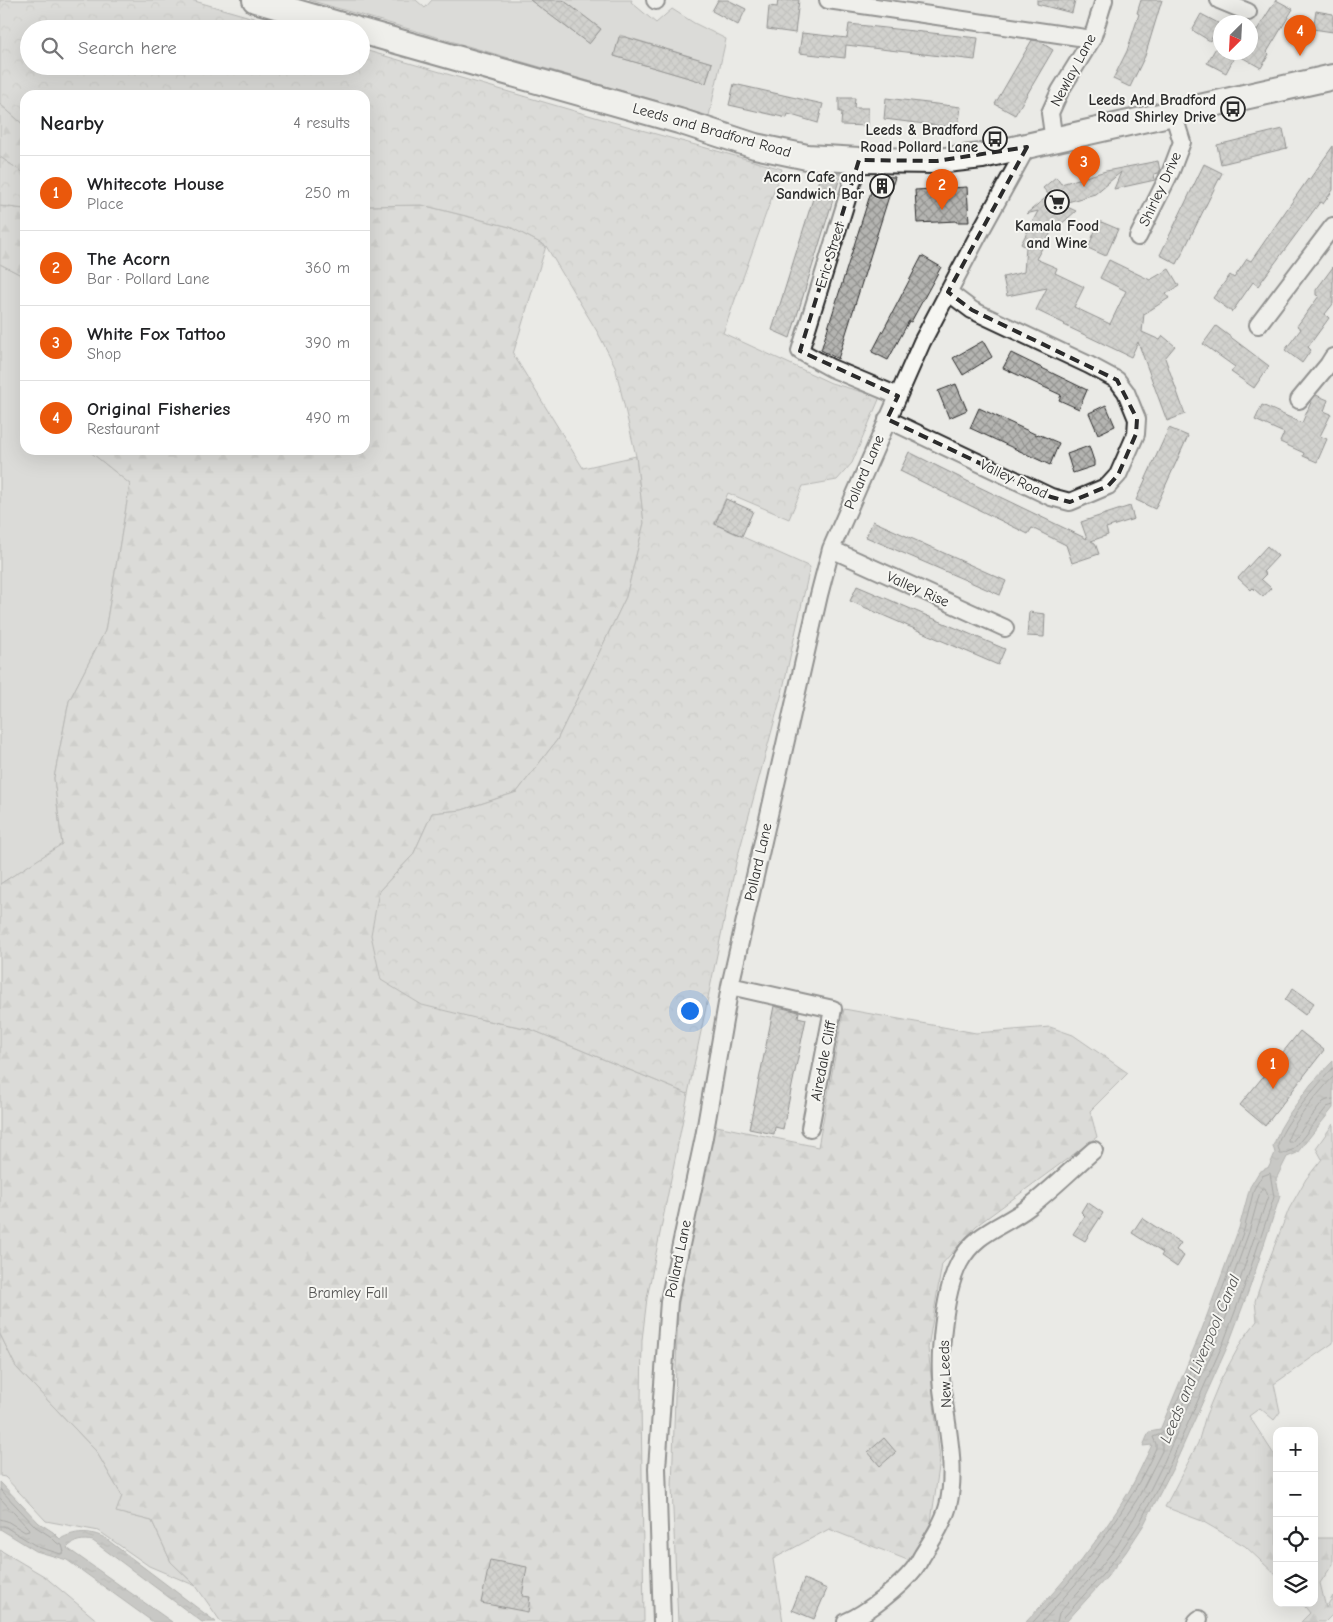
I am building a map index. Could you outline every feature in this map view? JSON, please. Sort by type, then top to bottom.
[{"type":"main road","points":[[255,0],[324,20]]},
{"type":"main road","name":"Leeds and Bradford Road","points":[[370,33],[679,122],[755,146],[807,157],[859,160],[937,161],[982,156],[1333,77]]},
{"type":"street","points":[[828,0],[1092,39]]},
{"type":"street","name":"Newlay Lane","points":[[1054,141],[1050,113],[1060,91],[1092,39],[1104,0]]},
{"type":"street","points":[[1219,0],[1248,12]]},
{"type":"street","name":"Shirley Drive","points":[[1138,237],[1171,171],[1182,142],[1174,113]]},
{"type":"street","name":"Pollard Lane","points":[[662,1622],[657,1468],[669,1301],[704,1138],[730,986],[812,624],[831,549],[887,419],[922,342],[1027,147]]},
{"type":"street","name":"Eric Street","points":[[859,160],[800,351],[831,368],[898,396]]},
{"type":"street","points":[[1258,325],[1333,226]]},
{"type":"street","name":"Valley Road","points":[[887,419],[1051,497],[1070,502],[1108,486],[1118,475],[1136,434],[1136,419],[1126,392],[1117,380],[972,310],[948,292]]},
{"type":"street","points":[[1299,400],[1328,365],[1333,356]]},
{"type":"street","name":"Valley Rise","points":[[831,549],[1005,628]]},
{"type":"street","name":"Airedale Cliff","points":[[730,986],[833,1009],[810,1128]]},
{"type":"street","name":"New Leeds","points":[[846,1622],[856,1618],[897,1586],[914,1569],[938,1530],[948,1507],[951,1486],[951,1451],[942,1386],[942,1347],[949,1288],[959,1263],[969,1249],[984,1234],[1027,1209],[1094,1150]]},
{"type":"highlighted area","points":[[1027,147],[948,292],[972,310],[1117,380],[1137,419],[1136,434],[1118,475],[1108,486],[1070,502],[1051,497],[887,419],[898,396],[800,351],[859,160],[937,161]]},
{"type":"green space","points":[[0,0],[191,0],[261,20],[20,20],[20,75],[370,75],[370,52],[782,169],[723,333],[831,383],[880,397],[852,463],[837,480],[803,486],[789,519],[728,493],[714,524],[810,567],[782,693],[736,863],[688,1094],[530,1029],[422,1005],[381,980],[371,935],[379,891],[413,855],[432,813],[462,810],[517,792],[557,740],[626,597],[644,523],[636,456],[615,366],[598,333],[546,246],[510,227],[422,205],[370,206],[370,90],[20,90],[20,122],[0,104]]},
{"type":"green space","points":[[309,0],[416,0],[425,8],[432,0],[530,0],[589,44],[601,29],[563,0],[632,0],[631,2],[656,23],[672,9],[694,23],[726,39],[709,116]],"holes":[[[620,35],[712,63],[706,83],[614,56]]]},
{"type":"green space","points":[[0,104],[20,122],[20,171],[0,157]]},
{"type":"green space","points":[[0,157],[20,171],[20,208],[0,206]]},
{"type":"green space","name":"Bramley Fall","points":[[422,205],[510,227],[546,246],[513,354],[583,468],[636,456],[644,523],[626,597],[557,740],[517,792],[462,810],[432,813],[413,855],[379,891],[479,1019],[530,1029],[688,1094],[647,1298],[642,1340],[644,1622],[221,1622],[196,1586],[171,1562],[152,1521],[116,1512],[122,1496],[96,1451],[16,1367],[0,1334],[0,884],[62,844],[54,778],[69,701],[105,631],[130,484],[94,455],[370,455],[370,206]]},
{"type":"green space","points":[[0,206],[20,208],[20,274],[0,264]]},
{"type":"green space","points":[[0,264],[20,274],[20,455],[94,455],[130,484],[105,631],[69,701],[54,778],[62,845],[0,884]]},
{"type":"green space","points":[[844,1009],[976,1033],[1050,1027],[1073,1035],[1128,1073],[1090,1111],[1097,1137],[976,1226],[942,1264],[928,1348],[940,1460],[931,1522],[910,1561],[829,1529],[773,1559],[783,1622],[678,1622],[672,1487],[678,1308],[712,1125],[818,1147]]},
{"type":"green space","points":[[1333,1124],[1333,1343],[1274,1384],[1280,1412],[1274,1420],[1260,1408],[1249,1416],[1273,1453],[1273,1572],[1245,1546],[1202,1521],[1165,1507],[1198,1443],[1206,1415],[1220,1381],[1243,1339],[1257,1321],[1255,1301],[1289,1209],[1306,1179],[1322,1159],[1316,1148]]},
{"type":"green space","points":[[0,1334],[16,1367],[96,1451],[122,1496],[117,1512],[152,1521],[171,1562],[196,1586],[149,1566],[99,1531],[46,1521],[5,1477],[0,1476]]},
{"type":"green space","points":[[1318,1538],[1333,1538],[1333,1564],[1320,1583],[1326,1608],[1333,1596],[1333,1614],[1325,1622],[1301,1622],[1310,1613],[1305,1607],[1318,1607]]},
{"type":"green space","points":[[0,1550],[44,1576],[99,1622],[0,1622]]},
{"type":"water","name":"Leeds and Liverpool Canal","points":[[1333,1061],[1333,1108],[1297,1153],[1287,1157],[1276,1179],[1280,1196],[1229,1343],[1174,1466],[1143,1526],[1107,1577],[1066,1622],[1026,1622],[1068,1576],[1093,1544],[1131,1487],[1152,1445],[1143,1446],[1149,1432],[1160,1430],[1202,1329],[1239,1228],[1250,1187],[1259,1172],[1269,1167],[1275,1153],[1273,1146],[1289,1114],[1311,1084]]},
{"type":"water","points":[[0,1482],[39,1523],[60,1539],[82,1532],[105,1538],[216,1622],[202,1622],[93,1541],[79,1541],[67,1548],[172,1622],[153,1622],[67,1560],[36,1551],[0,1529]]},
{"type":"building","points":[[530,0],[563,0],[601,29],[589,44]]},
{"type":"building","points":[[718,0],[728,0],[746,9],[738,25],[712,11]]},
{"type":"building","points":[[778,0],[799,0],[795,33],[767,29],[769,6],[777,7]]},
{"type":"building","points":[[1037,0],[1075,0],[1072,13],[1037,4]]},
{"type":"building","points":[[1141,0],[1162,0],[1145,56],[1130,87],[1113,79],[1127,51],[1139,14],[1137,13]]},
{"type":"building","points":[[1276,0],[1293,9],[1267,52],[1269,54],[1261,68],[1247,60],[1258,60],[1258,28]]},
{"type":"building","points":[[1316,11],[1333,14],[1333,32],[1313,29]]},
{"type":"building","points":[[1201,14],[1213,20],[1213,36],[1210,41],[1192,30]]},
{"type":"building","points":[[849,24],[978,38],[975,60],[846,45],[845,58],[799,53],[802,33],[847,38]]},
{"type":"building","points":[[619,37],[625,37],[712,63],[706,83],[614,56]]},
{"type":"building","points":[[1032,40],[1039,41],[1053,50],[1015,115],[995,104]]},
{"type":"building","points":[[1213,53],[1213,60],[1233,60],[1226,73],[1207,63]]},
{"type":"building","points":[[734,84],[823,104],[818,123],[788,114],[787,118],[729,105]]},
{"type":"building","points":[[839,98],[855,98],[854,108],[868,108],[868,126],[841,125],[842,112],[839,112]]},
{"type":"building","points":[[886,98],[961,107],[958,128],[884,119]]},
{"type":"building","points":[[1283,129],[1287,148],[1221,164],[1217,145]]},
{"type":"building","points":[[1333,146],[1333,190],[1323,204],[1320,202],[1258,286],[1253,282],[1232,312],[1213,298],[1230,275],[1234,278],[1247,259],[1251,261]]},
{"type":"building","points":[[1158,161],[1160,171],[1154,174],[1155,180],[1114,189],[1121,172],[1095,194],[1061,204],[1076,211],[1050,234],[1036,259],[1057,268],[1055,273],[1084,287],[1074,307],[1110,324],[1126,291],[1100,278],[1109,260],[1150,280],[1169,269],[1179,286],[1166,294],[1169,298],[1144,314],[1142,332],[1160,340],[1163,336],[1175,346],[1165,358],[1185,414],[1167,421],[1138,342],[1131,357],[1064,325],[1036,310],[1047,288],[1007,296],[1003,277],[1024,272],[1026,247],[1021,244],[1038,211],[1026,214],[1049,195],[1043,188],[1056,177],[1061,184],[1106,171]]},
{"type":"building","points":[[1204,164],[1222,173],[1177,264],[1160,255]]},
{"type":"building","points":[[821,173],[841,174],[790,338],[772,330]]},
{"type":"building","points":[[876,176],[895,177],[838,359],[821,350]]},
{"type":"building","points":[[967,187],[969,222],[917,223],[915,190]]},
{"type":"building","points":[[1099,221],[1118,229],[1106,256],[1088,248]]},
{"type":"building","points":[[922,256],[941,267],[888,360],[872,352]]},
{"type":"building","points":[[1333,267],[1333,304],[1325,314],[1329,318],[1308,347],[1311,350],[1302,363],[1285,350],[1301,329],[1297,326],[1319,296],[1316,295],[1316,290]]},
{"type":"building","points":[[1216,326],[1269,366],[1254,388],[1231,372],[1235,367],[1203,344]]},
{"type":"building","points":[[983,341],[992,357],[963,375],[953,358]]},
{"type":"building","points":[[1011,353],[1087,390],[1079,409],[1059,400],[1061,395],[1003,368]]},
{"type":"building","points":[[956,384],[967,410],[949,418],[938,391]]},
{"type":"building","points":[[1316,395],[1328,400],[1324,411],[1331,414],[1320,436],[1327,439],[1317,462],[1303,456],[1304,453],[1280,442],[1284,433],[1255,420],[1262,405],[1302,423]]},
{"type":"building","points":[[1106,405],[1115,426],[1098,434],[1089,413]]},
{"type":"building","points":[[979,408],[1059,443],[1050,465],[970,428]]},
{"type":"building","points":[[1169,428],[1188,436],[1155,509],[1136,500]]},
{"type":"building","points":[[1089,446],[1094,466],[1073,473],[1067,454]]},
{"type":"building","points":[[909,452],[1087,539],[1081,522],[1130,506],[1134,519],[1106,528],[1108,535],[1091,541],[1095,543],[1099,554],[1072,563],[1066,545],[1032,528],[1028,534],[900,471]]},
{"type":"building","points":[[726,499],[753,511],[742,536],[715,524]]},
{"type":"building","points":[[873,521],[1006,581],[1000,595],[866,537]]},
{"type":"building","points":[[1267,546],[1278,556],[1263,572],[1266,574],[1261,579],[1271,588],[1263,597],[1253,588],[1251,590],[1238,578]]},
{"type":"building","points":[[857,586],[1005,649],[998,665],[850,601]]},
{"type":"building","points":[[1029,612],[1045,614],[1044,637],[1027,636]]},
{"type":"building","points":[[1293,988],[1314,1003],[1305,1015],[1285,1000]]},
{"type":"building","points":[[774,1006],[799,1012],[798,1017],[806,1019],[783,1129],[775,1127],[774,1134],[749,1129]]},
{"type":"building","points":[[1300,1031],[1324,1050],[1265,1126],[1240,1105]]},
{"type":"building","points":[[1087,1202],[1103,1213],[1085,1241],[1073,1234],[1085,1216],[1081,1212]]},
{"type":"building","points":[[1142,1218],[1181,1243],[1176,1250],[1184,1256],[1177,1267],[1161,1256],[1163,1253],[1132,1233]]},
{"type":"building","points":[[884,1438],[896,1452],[880,1466],[868,1452]]},
{"type":"building","points":[[490,1560],[527,1567],[522,1596],[530,1597],[528,1612],[481,1603]]},
{"type":"building","points":[[804,1579],[827,1589],[814,1619],[792,1610]]},
{"type":"place","name":"Original Fisheries","points":[[1300,56]]},
{"type":"place","name":"Leeds And Bradford Road Shirley Drive","points":[[1233,109]]},
{"type":"place","name":"Leeds & Bradford Road Pollard Lane","points":[[995,139]]},
{"type":"place","name":"Acorn Cafe and Sandwich Bar","points":[[882,186]]},
{"type":"place","name":"White Fox Tattoo","points":[[1084,187]]},
{"type":"place","name":"Kamala Food and Wine","points":[[1057,202]]},
{"type":"place","name":"The Acorn","points":[[942,210]]},
{"type":"place","name":"Whitecote House","points":[[1273,1089]]}]
